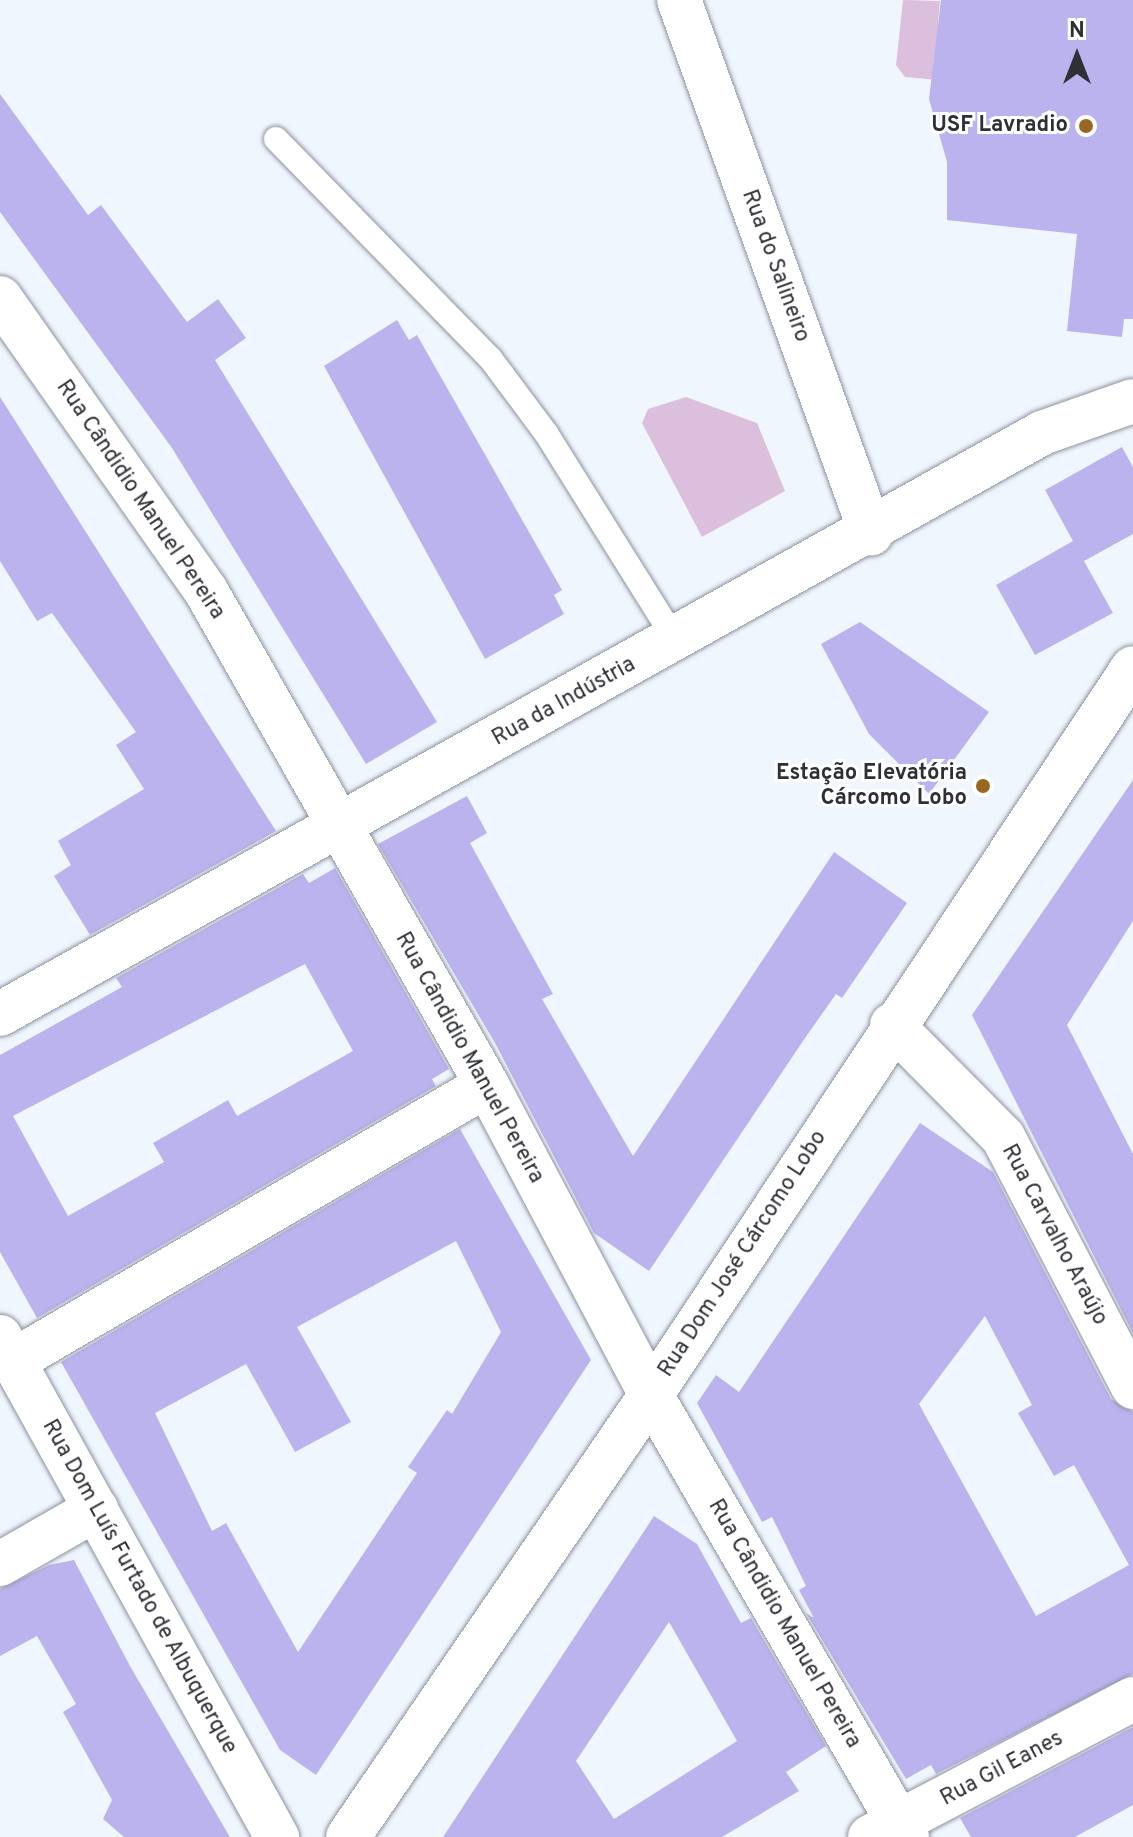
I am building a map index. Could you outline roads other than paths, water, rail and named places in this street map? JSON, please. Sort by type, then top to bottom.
[{"type":"street","name":"Rua do Salineiro","points":[[679,0],[871,533]]},
{"type":"street","name":"Rua Cândidio Manuel Pereira","points":[[0,298],[206,591],[487,1085],[651,1395],[892,1832]]},
{"type":"street","name":"Rua da Indústria","points":[[0,1014],[871,533],[1042,433],[1133,401]]},
{"type":"street","name":"Rua Dom José Cárcomo Lobo","points":[[348,1837],[651,1395],[892,1025],[1133,668]]},
{"type":"street","name":"Rua Carvalho Araújo","points":[[892,1025],[1003,1137],[1133,1387]]},
{"type":"street","points":[[7,1349],[487,1085]]},
{"type":"street","name":"Rua Dom Luís Furtado de Albuquerque","points":[[7,1349],[277,1837]]},
{"type":"street","points":[[0,1564],[96,1509]]},
{"type":"street","name":"Rua Gil Eanes","points":[[892,1832],[1133,1699]]},
{"type":"lane","points":[[276,139],[490,358],[546,433],[676,641]]},
{"type":"place","name":"USF Lavradio","points":[[1086,126]]},
{"type":"place","name":"Estação Elevatória Cárcomo Lobo","points":[[983,786]]}]
